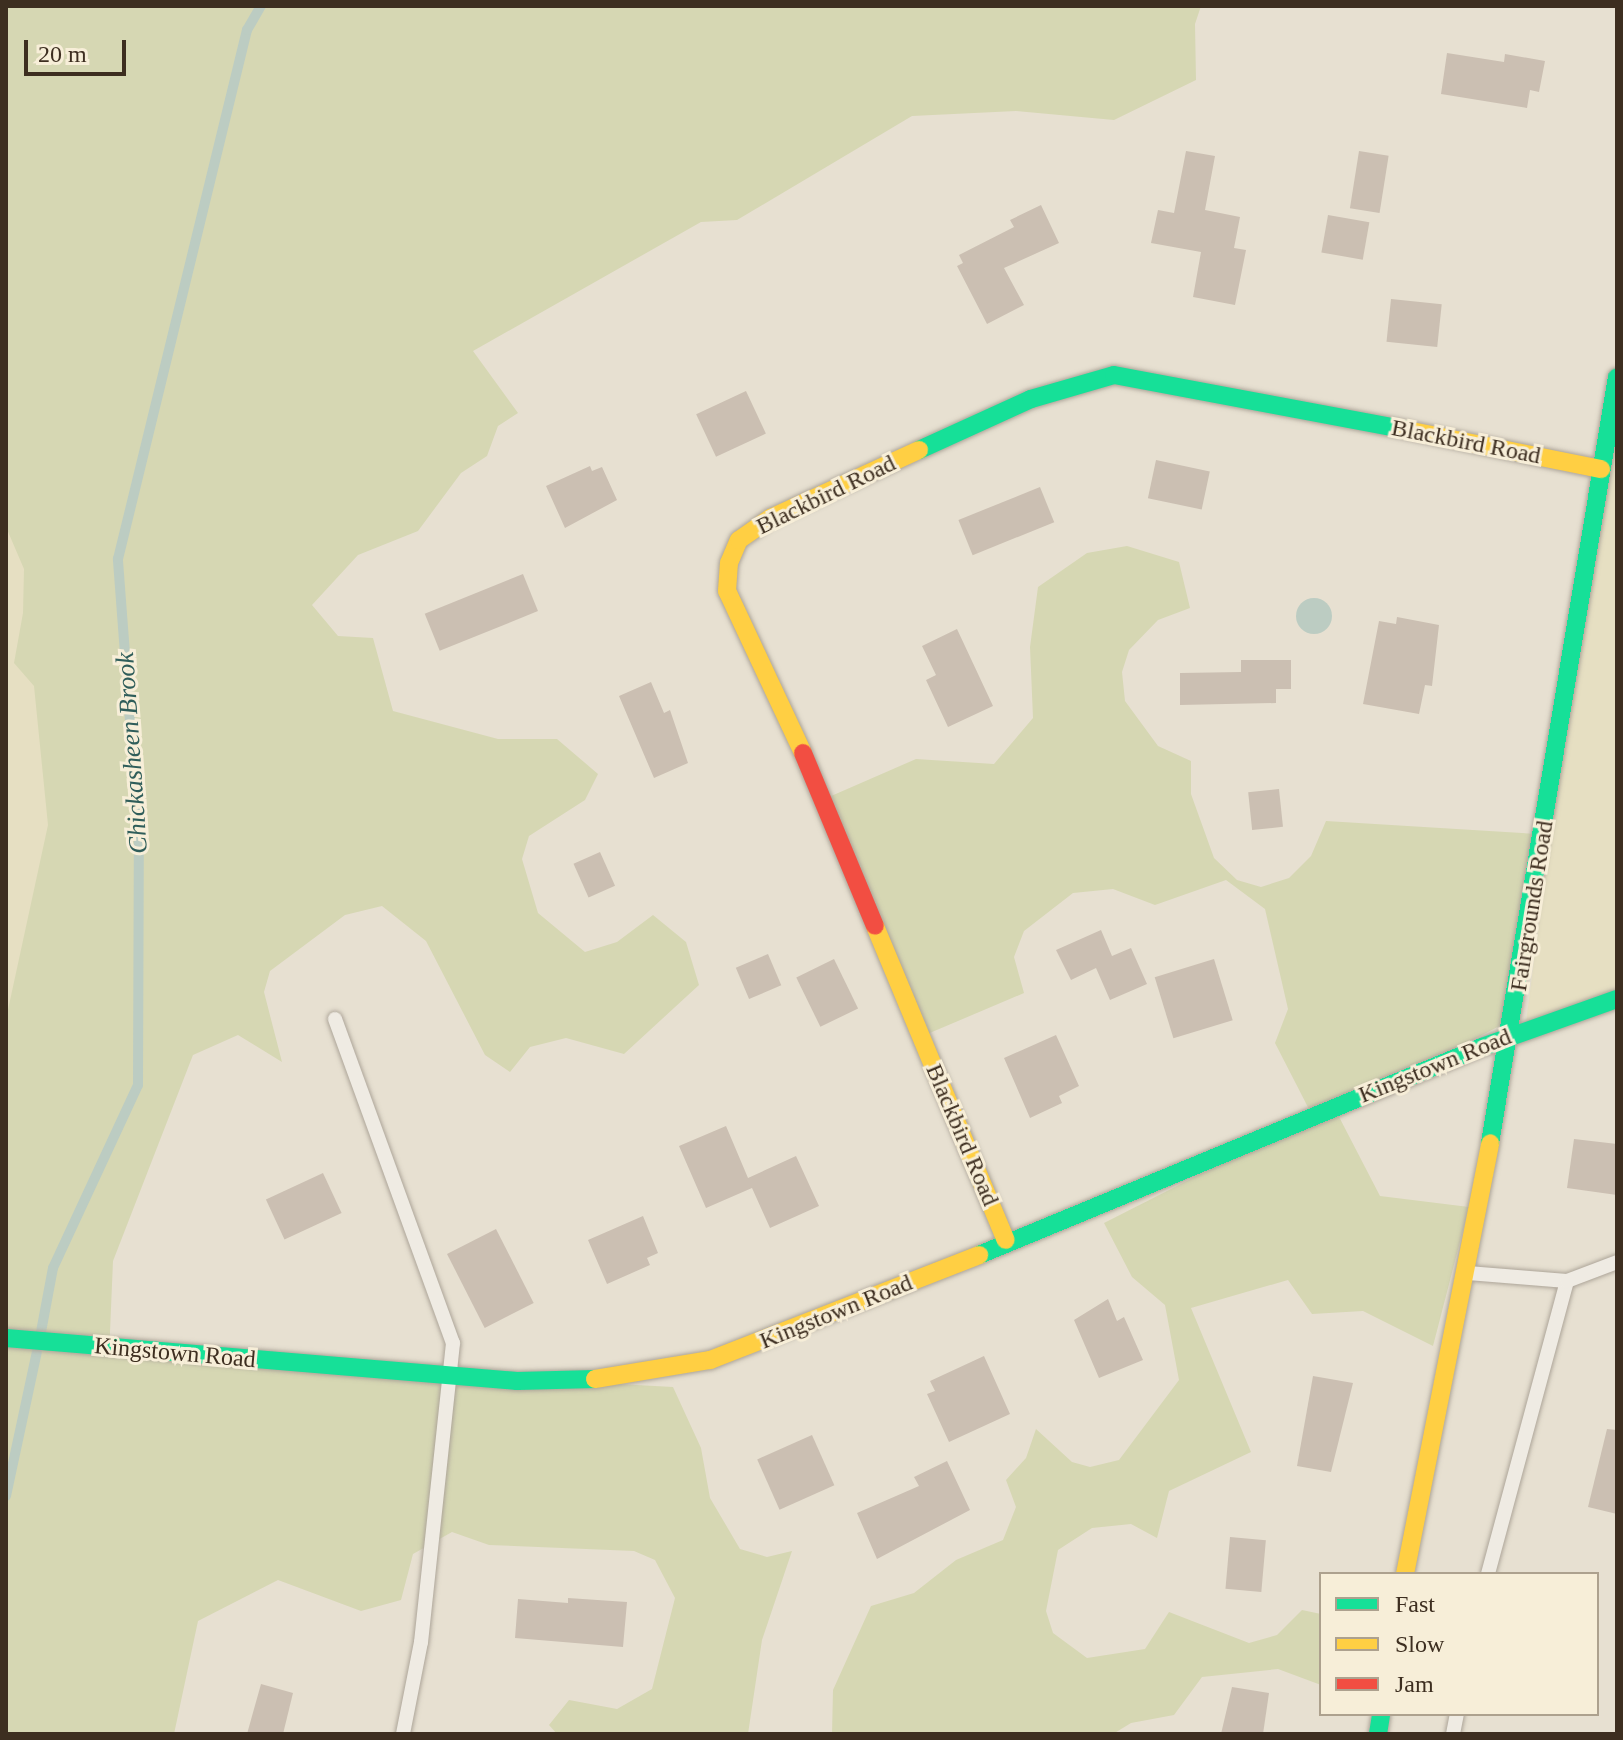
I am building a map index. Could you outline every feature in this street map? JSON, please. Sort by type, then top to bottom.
[{"type":"street","name":"Blackbird Road","points":[[1006,1240],[788,718],[727,591],[729,563],[739,540],[771,518],[1031,399],[1114,375],[1145,377],[1601,469]]},
{"type":"street","name":"Fairgrounds Road","points":[[1405,1572],[1511,1035],[1617,377]]},
{"type":"street","name":"Kingstown Road","points":[[15,1339],[450,1377],[590,1380],[710,1360],[858,1306],[1006,1240],[1511,1035],[1617,999]]},
{"type":"lane","points":[[335,1019],[453,1343],[421,1642],[403,1734]]},
{"type":"lane","points":[[1464,1272],[1567,1281],[1617,1262]]},
{"type":"lane","points":[[1489,1572],[1567,1281]]},
{"type":"shaded area","points":[[6,273],[87,878],[6,1212]]},
{"type":"shaded area","points":[[1617,354],[1617,996],[1525,1030],[1598,464]]},
{"type":"shaded area","points":[[1314,598],[1327,603],[1332,616],[1327,629],[1314,634],[1301,629],[1296,616],[1301,603]]},
{"type":"green space","points":[[6,6],[1201,6],[1195,24],[1196,80],[1114,120],[1016,111],[912,116],[737,220],[701,222],[473,351],[518,413],[498,426],[487,456],[461,473],[418,531],[358,555],[312,605],[338,636],[373,638],[393,711],[498,739],[557,739],[598,774],[585,800],[529,836],[522,859],[538,913],[585,952],[617,942],[653,915],[686,942],[699,985],[624,1054],[566,1038],[530,1047],[510,1072],[485,1055],[426,941],[382,906],[345,915],[270,971],[264,992],[282,1062],[238,1035],[193,1055],[113,1261],[109,1356],[673,1387],[701,1448],[710,1498],[740,1549],[767,1557],[792,1551],[762,1640],[748,1734],[557,1734],[549,1725],[569,1700],[617,1709],[652,1689],[675,1598],[655,1560],[634,1551],[489,1545],[452,1532],[413,1554],[401,1600],[361,1611],[278,1580],[198,1621],[174,1734],[6,1734],[6,1019],[48,825],[34,686],[14,663],[23,613],[24,569],[6,527]]},
{"type":"green space","points":[[1127,546],[1179,562],[1190,608],[1158,620],[1129,650],[1122,672],[1125,701],[1158,746],[1191,761],[1191,794],[1214,858],[1237,880],[1261,887],[1289,878],[1311,856],[1326,821],[1537,834],[1511,1020],[1336,1111],[1380,1196],[1469,1207],[1433,1346],[1363,1311],[1312,1314],[1288,1280],[1191,1308],[1251,1452],[1169,1491],[1157,1538],[1131,1524],[1092,1528],[1058,1550],[1046,1611],[1053,1633],[1087,1658],[1145,1649],[1169,1612],[1249,1643],[1277,1635],[1302,1610],[1319,1614],[1319,1684],[1278,1669],[1202,1677],[1174,1715],[1131,1723],[1113,1734],[832,1734],[833,1690],[871,1606],[914,1593],[956,1560],[1003,1540],[1016,1507],[1006,1480],[1026,1458],[1036,1429],[1072,1462],[1090,1467],[1119,1460],[1179,1380],[1165,1305],[1132,1277],[1104,1223],[1313,1117],[1275,1043],[1288,1009],[1265,909],[1226,880],[1155,905],[1113,889],[1073,893],[1024,931],[1014,957],[1024,993],[925,1035],[822,800],[916,759],[994,764],[1033,718],[1030,647],[1038,587],[1087,553]]},
{"type":"building","points":[[1447,53],[1504,62],[1505,54],[1545,61],[1539,92],[1530,90],[1527,108],[1441,94]]},
{"type":"building","points":[[1186,151],[1215,156],[1205,210],[1240,217],[1234,248],[1246,250],[1235,305],[1193,297],[1201,252],[1151,243],[1158,210],[1174,213]]},
{"type":"building","points":[[1359,151],[1389,156],[1380,213],[1350,208]]},
{"type":"building","points":[[1041,205],[1059,243],[1004,268],[1024,305],[987,324],[957,266],[963,263],[959,255],[1014,227],[1010,220]]},
{"type":"building","points":[[1328,215],[1369,222],[1363,260],[1321,252]]},
{"type":"building","points":[[1391,299],[1442,304],[1437,347],[1387,342]]},
{"type":"building","points":[[746,391],[766,434],[716,457],[696,414]]},
{"type":"building","points":[[1156,460],[1210,471],[1202,510],[1148,498]]},
{"type":"building","points":[[590,466],[592,471],[602,467],[617,500],[565,528],[546,486]]},
{"type":"building","points":[[1040,487],[1054,522],[973,555],[958,520]]},
{"type":"building","points":[[523,574],[538,611],[440,651],[425,614]]},
{"type":"building","points":[[1397,617],[1439,625],[1432,686],[1425,685],[1419,714],[1363,704],[1379,621],[1396,624]]},
{"type":"building","points":[[957,629],[993,706],[948,727],[926,680],[936,675],[922,646]]},
{"type":"building","points":[[1241,660],[1291,660],[1291,689],[1276,689],[1276,703],[1180,705],[1180,673],[1241,672]]},
{"type":"building","points":[[651,682],[664,713],[670,710],[688,763],[654,778],[619,696]]},
{"type":"building","points":[[1279,789],[1283,827],[1252,830],[1248,792]]},
{"type":"building","points":[[600,852],[615,886],[589,898],[574,864]]},
{"type":"building","points":[[1101,930],[1112,956],[1131,948],[1147,984],[1110,1000],[1096,968],[1071,980],[1056,950]]},
{"type":"building","points":[[768,954],[781,985],[749,999],[736,968]]},
{"type":"building","points":[[834,959],[858,1008],[820,1027],[796,977]]},
{"type":"building","points":[[1214,959],[1233,1020],[1173,1038],[1155,977]]},
{"type":"building","points":[[1056,1035],[1079,1086],[1059,1096],[1062,1103],[1030,1118],[1004,1058]]},
{"type":"building","points":[[726,1126],[748,1178],[796,1156],[819,1206],[770,1228],[752,1188],[706,1208],[679,1146]]},
{"type":"building","points":[[1574,1139],[1617,1144],[1617,1195],[1567,1188]]},
{"type":"building","points":[[323,1173],[342,1213],[284,1240],[266,1200]]},
{"type":"building","points":[[643,1216],[658,1253],[647,1258],[650,1265],[607,1284],[588,1240]]},
{"type":"building","points":[[496,1229],[534,1303],[485,1328],[447,1254]]},
{"type":"building","points":[[1108,1299],[1117,1321],[1124,1317],[1143,1360],[1099,1378],[1074,1320]]},
{"type":"building","points":[[984,1356],[1010,1414],[949,1442],[927,1394],[935,1391],[930,1381]]},
{"type":"building","points":[[1313,1376],[1353,1383],[1331,1472],[1297,1466]]},
{"type":"building","points":[[1607,1429],[1617,1430],[1617,1514],[1588,1507]]},
{"type":"building","points":[[812,1435],[834,1485],[780,1510],[757,1459]]},
{"type":"building","points":[[947,1461],[970,1510],[877,1559],[857,1513],[919,1486],[914,1477]]},
{"type":"building","points":[[1230,1537],[1266,1540],[1261,1592],[1225,1589]]},
{"type":"building","points":[[568,1598],[627,1602],[623,1647],[515,1638],[518,1599],[568,1603]]},
{"type":"building","points":[[261,1684],[293,1693],[283,1734],[247,1734]]},
{"type":"building","points":[[1232,1687],[1269,1693],[1263,1734],[1221,1734]]},
{"type":"waterway","name":"Chickasheen Brook","points":[[41,1332],[53,1268],[138,1085],[139,840],[118,559],[247,30],[261,6]]},
{"type":"waterway","name":"Chickasheen Brook","points":[[6,1496],[37,1352]]},
{"type":"traffic: fast","points":[[919,450],[1031,399],[1114,375],[1407,430]]},
{"type":"traffic: fast","points":[[1490,1143],[1617,377]]},
{"type":"traffic: fast","points":[[979,1255],[1482,1047],[1617,999]]},
{"type":"traffic: fast","points":[[6,1338],[517,1381],[595,1379]]},
{"type":"traffic: fast","points":[[1378,1734],[1381,1716]]},
{"type":"traffic: slow","points":[[1407,430],[1601,469]]},
{"type":"traffic: slow","points":[[803,753],[727,591],[729,563],[739,540],[771,518],[919,450]]},
{"type":"traffic: slow","points":[[875,926],[1006,1240]]},
{"type":"traffic: slow","points":[[1405,1572],[1490,1143]]},
{"type":"traffic: slow","points":[[595,1379],[710,1360],[979,1255]]},
{"type":"traffic: jam","points":[[803,753],[875,926]]}]
